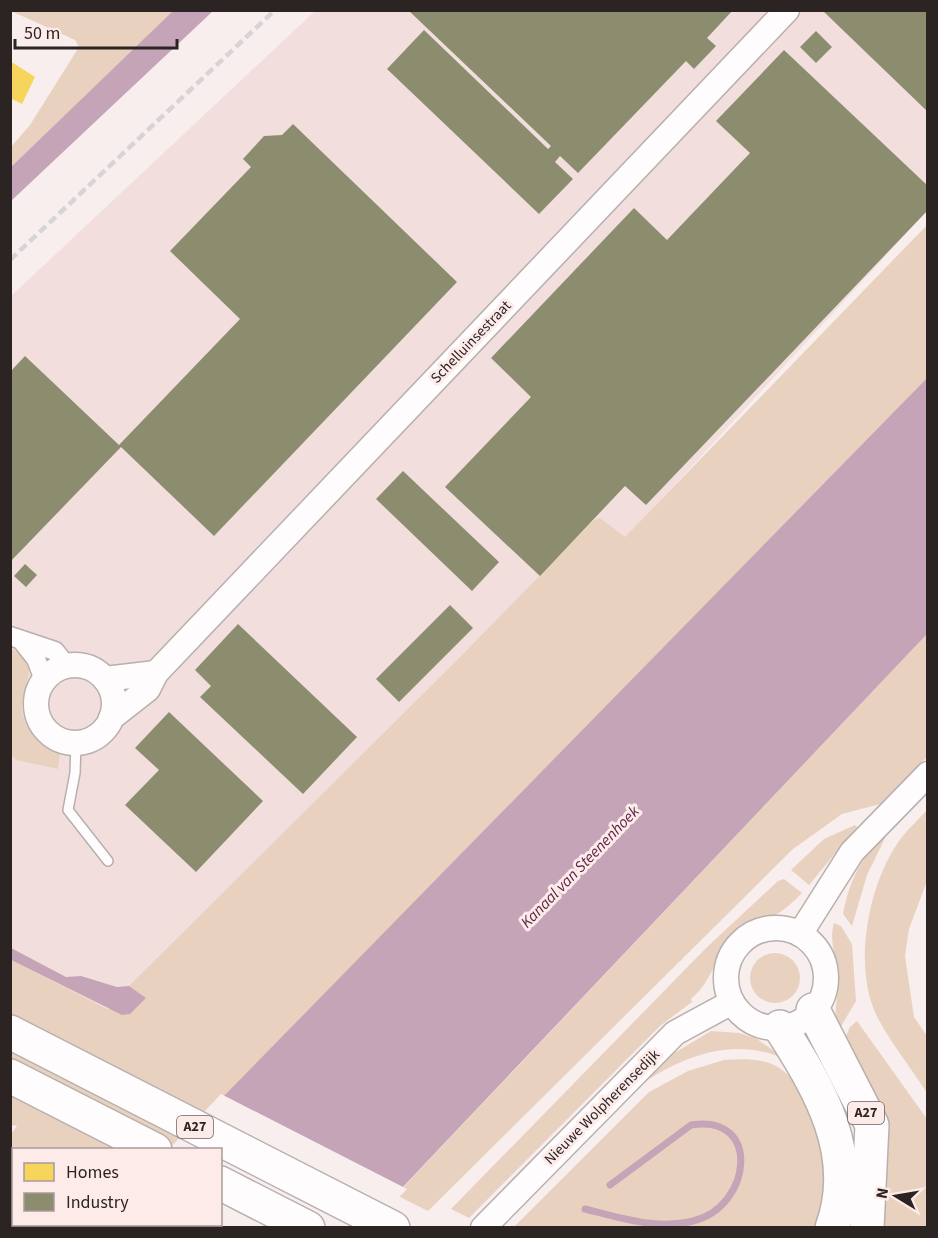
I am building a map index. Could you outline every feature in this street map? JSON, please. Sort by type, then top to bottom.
[{"type":"highway","name":"A27","points":[[813,1010],[872,1125],[870,1206],[867,1227]]},
{"type":"highway","name":"A27","points":[[780,1027],[824,1101],[838,1141],[842,1178],[832,1227]]},
{"type":"highway","name":"A27","points":[[10,1032],[393,1227]]},
{"type":"highway","points":[[10,1076],[153,1148]]},
{"type":"highway","points":[[222,1184],[308,1227]]},
{"type":"street","name":"Schelluinsestraat","points":[[111,718],[147,689],[156,673],[787,10]]},
{"type":"street","points":[[16,638],[55,651],[67,666]]},
{"type":"street","points":[[16,638],[36,659],[44,680]]},
{"type":"street","points":[[67,666],[88,668],[105,680],[114,702],[111,718],[101,733],[76,744],[57,739],[42,726],[36,708],[36,698],[44,680],[58,669],[67,666]]},
{"type":"street","points":[[105,680],[156,673]]},
{"type":"street","points":[[800,934],[852,852],[927,774]]},
{"type":"street","points":[[775,928],[800,934],[813,945],[825,969],[825,987],[813,1010],[798,1022],[780,1027],[752,1022],[732,1002],[727,986],[727,969],[733,952],[744,939],[758,931],[775,928]]},
{"type":"street","name":"Nieuwe Wolpherensedijk","points":[[483,1227],[675,1033],[732,1002]]},
{"type":"lane","points":[[76,744],[75,773],[68,810],[108,861]]},
{"type":"shaded area","points":[[11,11],[174,11],[11,167],[11,147],[30,125],[79,47],[75,40]]},
{"type":"shaded area","points":[[315,11],[927,11],[927,211],[603,563],[123,1010],[11,953],[11,296]]},
{"type":"shaded area","points":[[927,225],[927,378],[174,1148],[12,1148],[12,1226],[96,1226],[11,1227],[11,1134],[17,1126],[11,1125],[11,960],[108,1009],[145,998],[129,986],[461,656],[594,520],[600,518],[625,537]]},
{"type":"shaded area","points":[[927,634],[927,757],[880,804],[842,814],[793,849],[428,1211],[396,1195]]},
{"type":"shaded area","points":[[10,648],[26,660],[28,667],[23,717],[35,737],[47,747],[60,753],[58,769],[16,760],[11,755]]},
{"type":"shaded area","points":[[927,810],[927,881],[909,929],[905,956],[914,1017],[927,1036],[927,1093],[892,1042],[875,1012],[868,992],[865,946],[873,898],[890,855],[902,837]]},
{"type":"shaded area","points":[[855,825],[857,827],[809,885],[791,870],[824,839]]},
{"type":"shaded area","points":[[891,826],[867,875],[852,926],[843,914],[854,876],[866,856]]},
{"type":"shaded area","points":[[784,879],[802,893],[778,913],[747,926],[735,934],[728,941],[705,984],[691,999],[692,1002],[660,1026],[469,1218],[451,1209],[706,948],[778,881]]},
{"type":"shaded area","points":[[834,923],[841,926],[852,944],[856,1001],[837,1033],[838,972],[832,937]]},
{"type":"shaded area","points":[[770,953],[780,953],[793,960],[800,973],[800,983],[793,996],[780,1003],[770,1003],[761,999],[754,992],[750,983],[750,973],[754,964],[761,957]]},
{"type":"shaded area","points":[[857,1021],[927,1119],[927,1227],[879,1227],[888,1163],[881,1127],[843,1043],[850,1027]]},
{"type":"shaded area","points":[[711,1031],[739,1033],[757,1039],[787,1060],[768,1053],[748,1050],[730,1049],[711,1052],[675,1065],[640,1085],[666,1058]]},
{"type":"shaded area","points":[[724,1060],[756,1060],[774,1065],[785,1072],[804,1097],[817,1129],[824,1160],[825,1187],[815,1227],[513,1228],[649,1092],[688,1071]]},
{"type":"water","points":[[174,10],[213,11],[11,201],[11,167]]},
{"type":"water","name":"Kanaal van Steenenhoek","points":[[927,378],[927,634],[365,1227],[94,1228],[96,1226],[222,1226],[222,1148],[173,1148]]},
{"type":"water","points":[[11,948],[66,977],[81,976],[117,987],[129,986],[146,998],[130,1014],[122,1015],[11,960]]},
{"type":"pier","points":[[221,1094],[407,1189],[369,1228],[216,1227],[213,1226],[222,1226],[222,1148],[170,1148]]},
{"type":"building: Homes","points":[[10,61],[35,77],[22,104],[10,98]]},
{"type":"building: Industry","points":[[408,10],[733,10],[707,38],[716,46],[694,69],[686,61],[578,173],[560,156],[555,162],[573,179],[539,214],[387,69],[424,30],[548,149],[551,146]]},
{"type":"building: Industry","points":[[822,10],[928,10],[928,112]]},
{"type":"building: Industry","points":[[816,31],[832,47],[816,63],[800,47]]},
{"type":"building: Industry","points":[[784,50],[928,186],[928,210],[646,505],[625,486],[540,576],[445,487],[531,397],[491,358],[634,208],[667,240],[750,153],[716,121]]},
{"type":"building: Industry","points":[[293,124],[457,282],[214,536],[121,447],[10,562],[10,372],[25,356],[119,445],[240,319],[170,251],[251,167],[243,159],[264,136],[282,135]]},
{"type":"building: Industry","points":[[403,471],[499,562],[472,591],[376,499]]},
{"type":"building: Industry","points":[[25,564],[37,575],[26,587],[14,576]]},
{"type":"building: Industry","points":[[450,605],[473,628],[399,702],[376,679]]},
{"type":"building: Industry","points":[[238,624],[357,737],[303,794],[200,697],[211,686],[195,670]]},
{"type":"building: Industry","points":[[169,712],[263,801],[196,872],[125,805],[159,770],[135,748]]},
{"type":"waterway","points":[[585,1209],[652,1224],[693,1221],[713,1212],[728,1198],[737,1181],[741,1163],[738,1146],[730,1133],[714,1125],[691,1125],[610,1185]]},
{"type":"railway","points":[[10,260],[275,10]]}]
